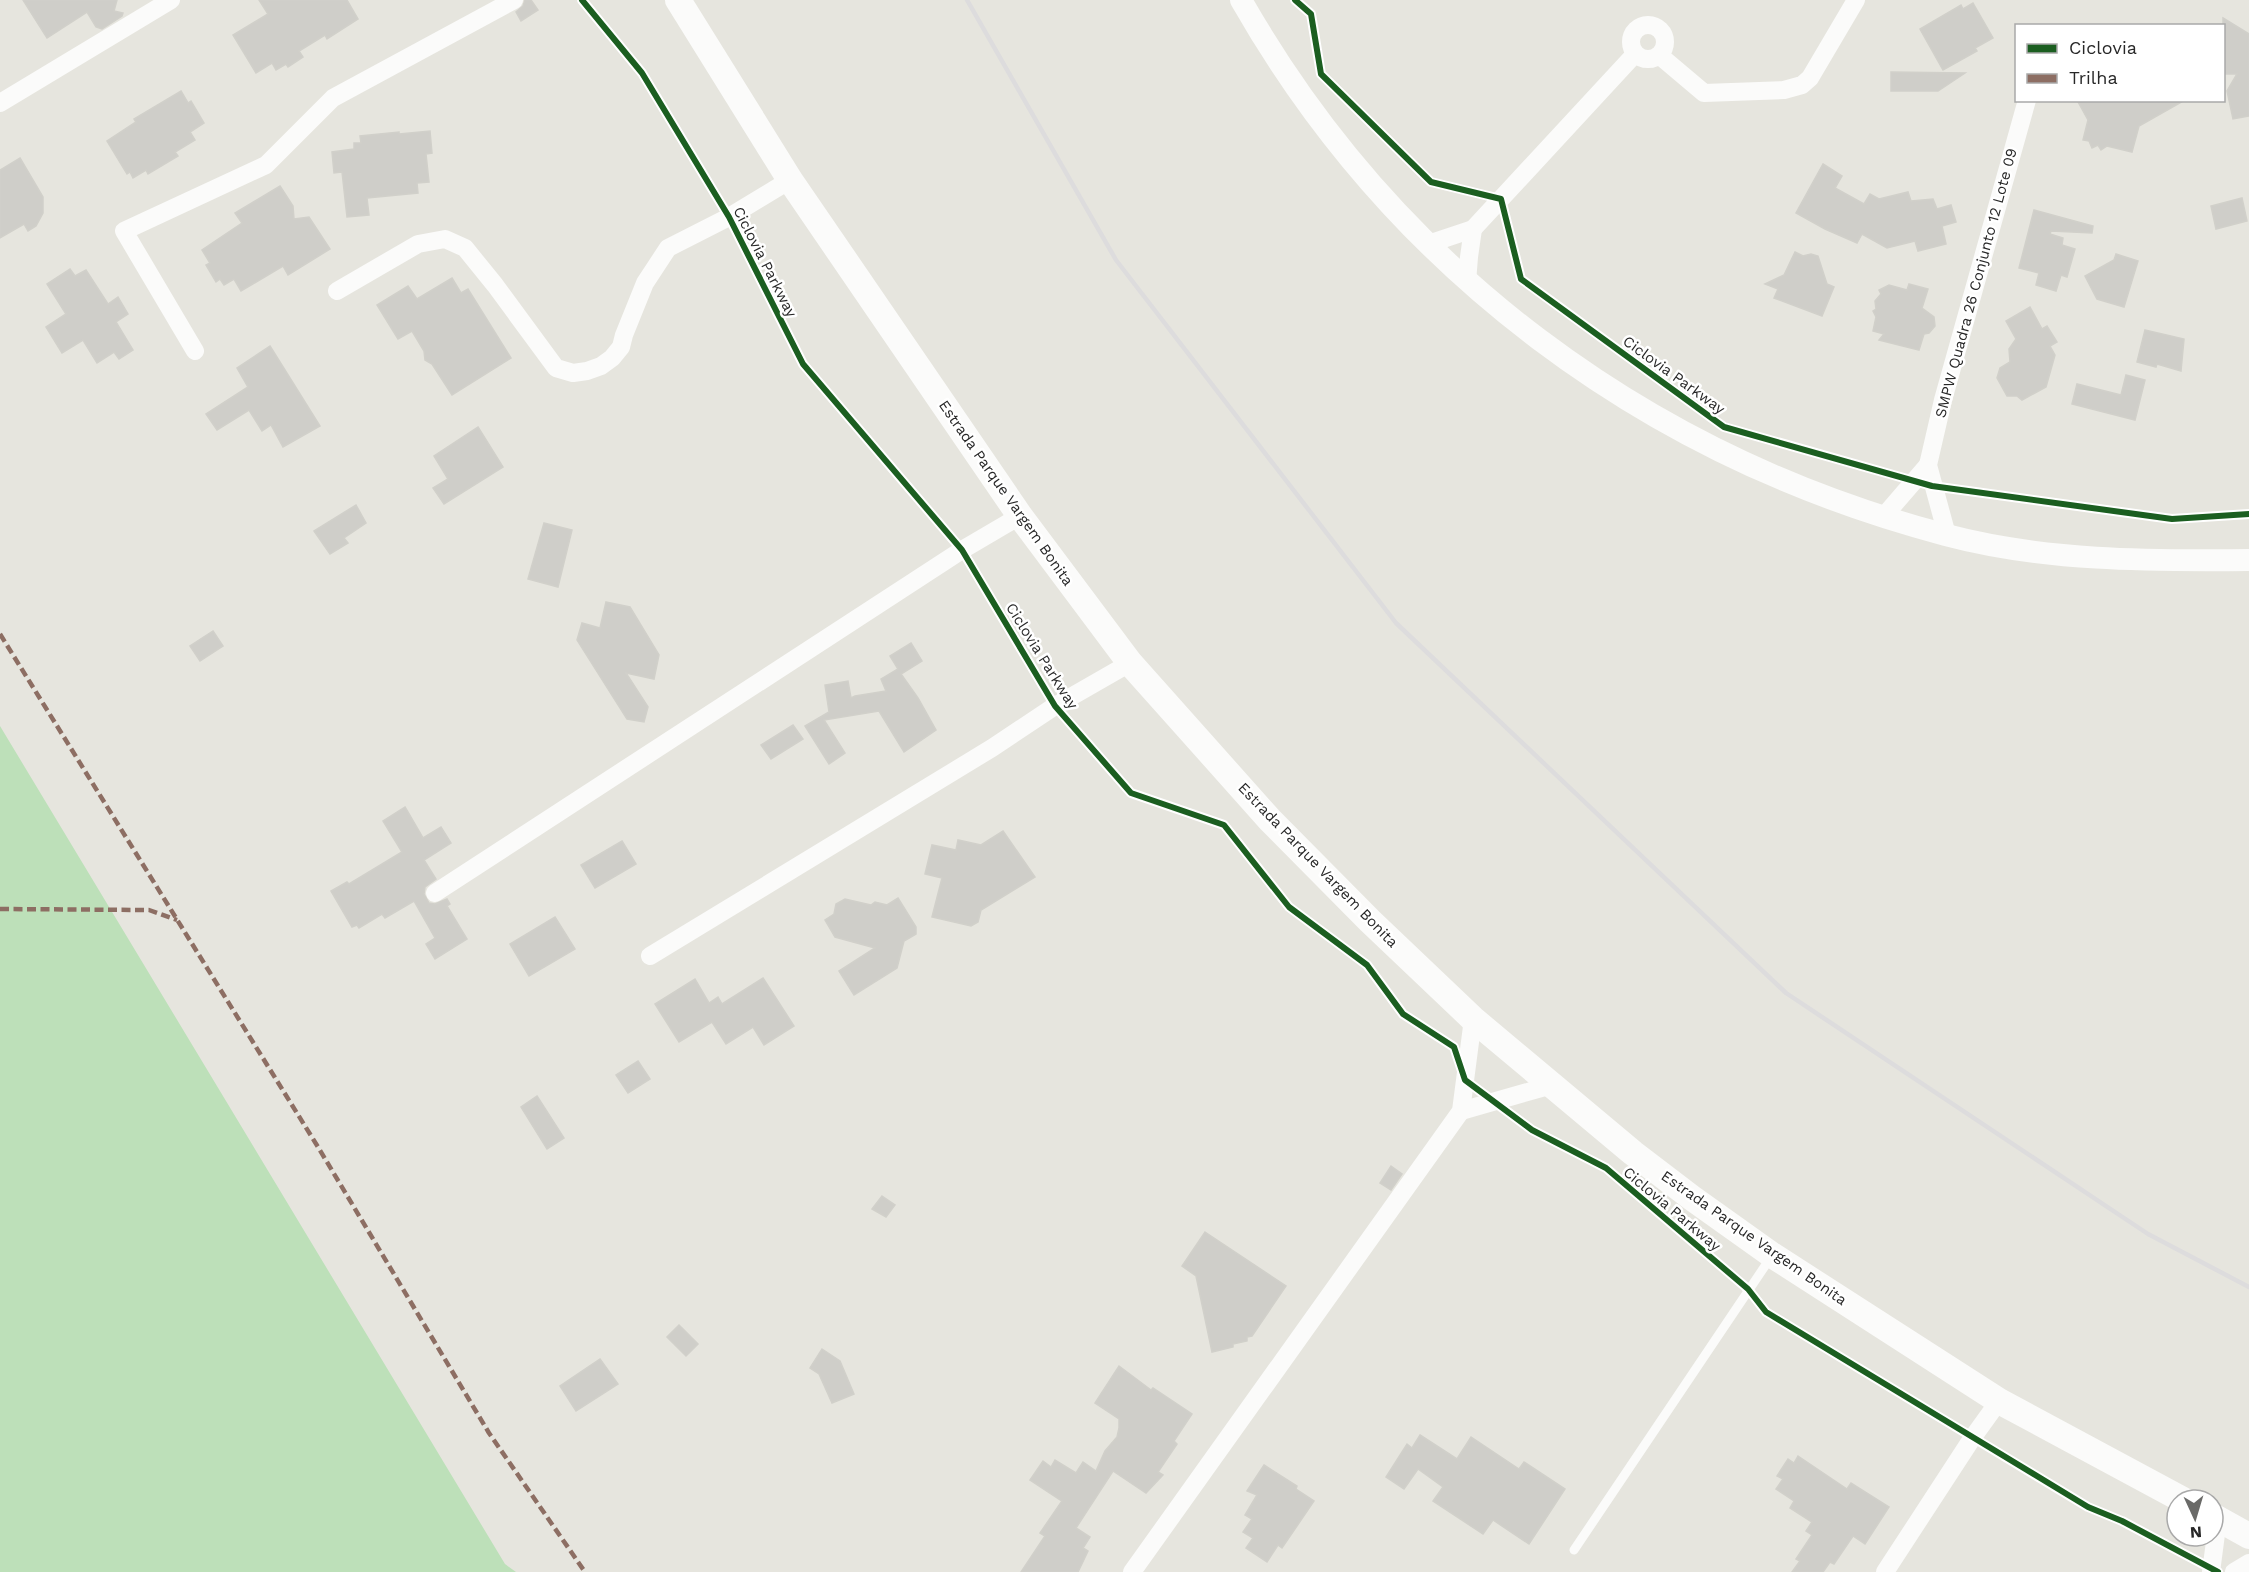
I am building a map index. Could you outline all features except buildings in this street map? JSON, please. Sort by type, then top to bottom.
[{"type":"main road","name":"Estrada Parque Vargem Bonita","points":[[678,0],[790,180],[1020,516],[1130,663],[1270,820],[1370,921],[1473,1019],[1552,1085],[1658,1172],[1772,1255],[1999,1401],[2165,1490]]},
{"type":"main road","points":[[2225,1523],[2249,1536]]},
{"type":"street","points":[[0,103],[171,0]]},
{"type":"street","points":[[195,351],[124,231],[266,165],[333,98],[514,0]]},
{"type":"street","points":[[1241,0],[1265,42],[1318,119],[1344,152],[1428,244],[1467,282],[1569,363],[1624,398],[1724,454],[1812,493],[1947,535],[2078,556],[2166,561],[2249,560]]},
{"type":"street","points":[[1659,56],[1704,93],[1792,89],[1810,78],[1856,0]]},
{"type":"street","points":[[1649,25],[1655,27],[1664,37],[1665,44],[1659,56],[1646,59],[1635,54],[1631,47],[1632,34],[1637,29],[1649,25]]},
{"type":"street","points":[[1428,244],[1473,229],[1635,54]]},
{"type":"street","name":"SMPW Quadra 26 Conjunto 12 Lote 09","points":[[1884,516],[1928,465],[1946,389],[2026,102]]},
{"type":"street","points":[[337,291],[418,244],[445,239],[465,248],[556,368],[573,373],[587,371],[601,366],[621,347],[645,283],[668,248],[729,217],[790,180]]},
{"type":"street","points":[[1467,282],[1473,229]]},
{"type":"street","name":"SMPW Quadra 26 Conjunto 12 Lote 09","points":[[1928,465],[1947,535]]},
{"type":"street","points":[[435,893],[962,550],[1020,516]]},
{"type":"street","points":[[651,956],[982,755],[1055,706],[1130,663]]},
{"type":"street","points":[[1132,1572],[1461,1111],[1473,1019]]},
{"type":"street","points":[[1461,1111],[1552,1085]]},
{"type":"street","points":[[1885,1572],[1999,1401]]},
{"type":"street","points":[[2211,1572],[2213,1548]]},
{"type":"street","points":[[2234,1572],[2249,1563]]},
{"type":"lane","points":[[1574,1550],[1772,1255]]},
{"type":"green space","points":[[0,726],[505,1564],[516,1572],[0,1572]]},
{"type":"railway","points":[[967,0],[1116,260],[1396,623],[1786,993],[2148,1234],[2249,1287]]},
{"type":"marked path","points":[[0,634],[318,1147],[489,1433],[585,1572]]},
{"type":"marked path","points":[[0,909],[149,910],[177,920]]},
{"type":"cycle path","name":"Ciclovia Parkway","points":[[582,0],[642,73],[729,217],[803,364],[962,550],[1055,706],[1131,793],[1224,825],[1289,907],[1367,965],[1403,1014],[1454,1047],[1465,1080],[1532,1130],[1606,1168],[1748,1289],[1766,1312],[2088,1507],[2122,1521],[2218,1572]]},
{"type":"cycle path","name":"Ciclovia Parkway","points":[[1295,0],[1311,14],[1321,74],[1431,182],[1501,199],[1521,279],[1724,427],[1932,486],[2172,519],[2249,514]]}]
